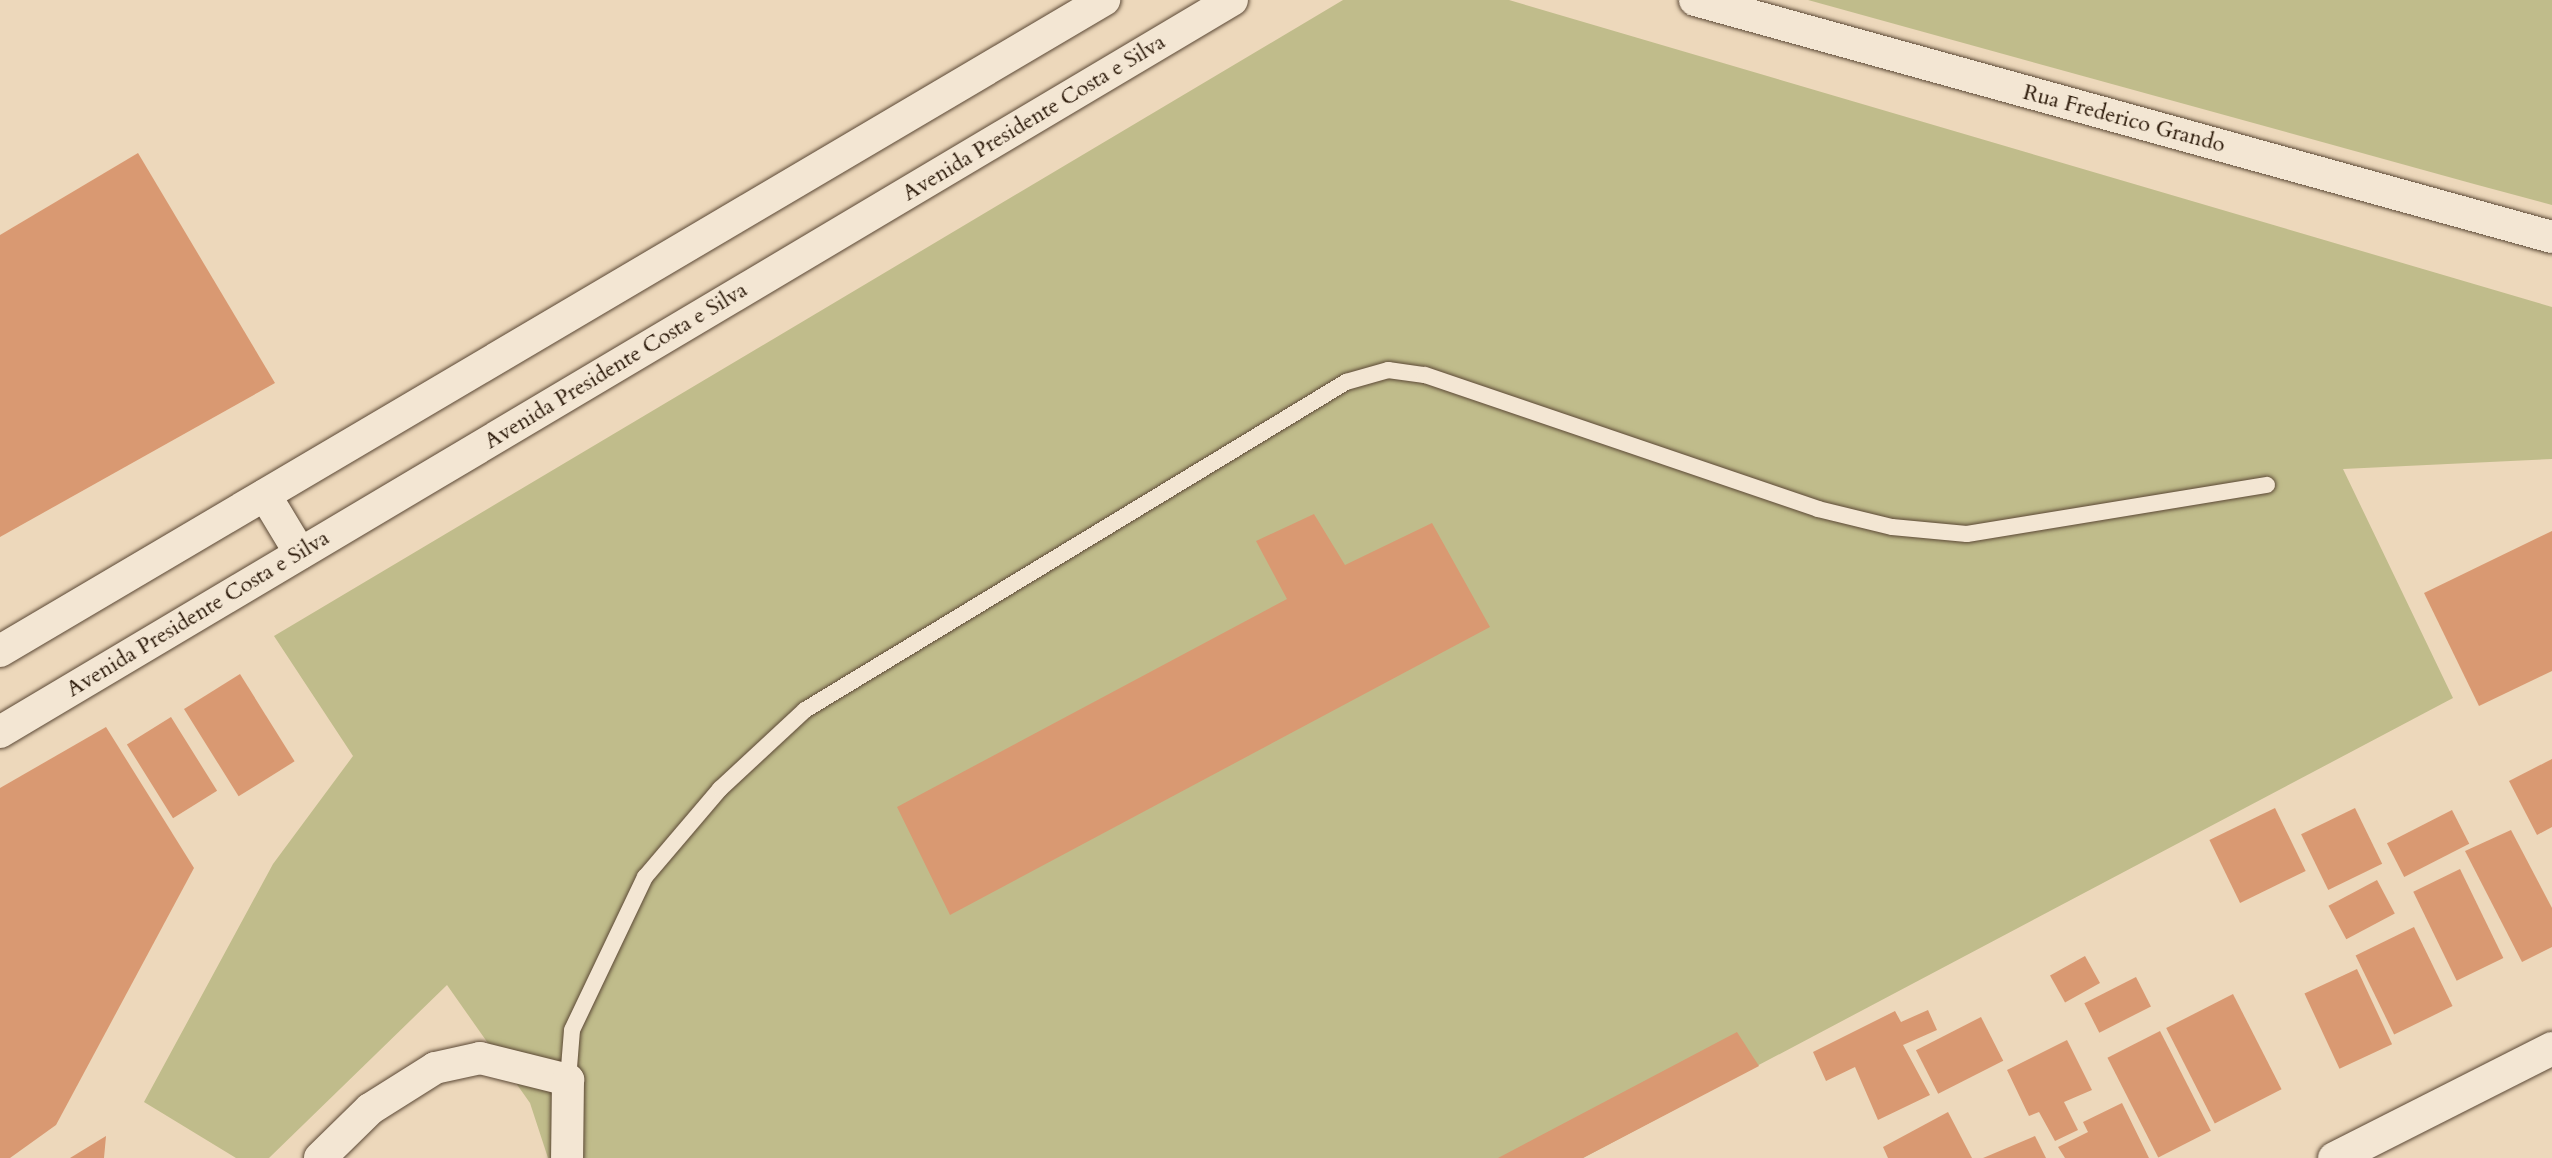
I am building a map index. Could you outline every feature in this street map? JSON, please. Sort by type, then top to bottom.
[{"type":"street","points":[[0,651],[1104,0]]},
{"type":"street","name":"Avenida Presidente Costa e Silva","points":[[0,732],[1232,0]]},
{"type":"street","name":"Rua Frederico Grando","points":[[1695,0],[2552,237]]},
{"type":"street","points":[[265,495],[300,553]]},
{"type":"street","points":[[2334,1158],[2552,1048]]},
{"type":"street","points":[[320,1158],[370,1109],[435,1068],[480,1058],[568,1080],[567,1158]]},
{"type":"lane","points":[[568,1080],[572,1030],[645,877],[720,789],[805,710],[1346,382],[1388,370],[1425,375],[1818,509],[1892,527],[1967,534],[2267,485]]},
{"type":"shaded area","points":[[1343,0],[1509,0],[2552,307],[2552,459],[2343,469],[2453,698],[1583,1158],[548,1158],[530,1103],[447,985],[269,1158],[236,1158],[144,1102],[273,864],[353,756],[274,636]]},
{"type":"shaded area","points":[[1808,0],[2552,0],[2552,205],[2474,184]]},
{"type":"building","points":[[138,153],[275,383],[0,537],[0,235]]},
{"type":"building","points":[[1314,514],[1345,565],[1432,523],[1490,627],[950,915],[897,807],[1287,599],[1256,541]]},
{"type":"building","points":[[2552,531],[2552,671],[2479,706],[2424,593]]},
{"type":"building","points":[[240,674],[295,761],[239,796],[184,709]]},
{"type":"building","points":[[171,717],[217,791],[173,818],[127,745]]},
{"type":"building","points":[[106,727],[194,868],[56,1125],[10,1158],[0,1158],[0,788]]},
{"type":"building","points":[[2552,759],[2552,827],[2537,835],[2509,781]]},
{"type":"building","points":[[2275,808],[2306,871],[2240,903],[2209,840]]},
{"type":"building","points":[[2355,808],[2382,864],[2328,890],[2301,834]]},
{"type":"building","points":[[2452,810],[2469,844],[2404,877],[2387,843]]},
{"type":"building","points":[[2511,830],[2552,908],[2552,947],[2522,962],[2465,851]]},
{"type":"building","points":[[2460,869],[2503,958],[2457,981],[2413,892]]},
{"type":"building","points":[[2377,880],[2395,914],[2346,939],[2328,906]]},
{"type":"building","points":[[2414,927],[2453,1006],[2394,1035],[2356,955]]},
{"type":"building","points":[[2085,956],[2100,983],[2065,1003],[2050,975]]},
{"type":"building","points":[[2357,969],[2392,1044],[2340,1069],[2304,994]]},
{"type":"building","points":[[2136,977],[2151,1006],[2099,1033],[2084,1003]]},
{"type":"building","points":[[2233,994],[2282,1089],[2215,1123],[2166,1028]]},
{"type":"building","points":[[1928,1010],[1937,1030],[1903,1045],[1930,1095],[1878,1120],[1855,1067],[1826,1081],[1813,1052],[1895,1011],[1901,1022]]},
{"type":"building","points":[[1981,1017],[2003,1061],[1938,1094],[1916,1050]]},
{"type":"building","points":[[2160,1031],[2211,1131],[2158,1158],[2107,1058]]},
{"type":"building","points":[[1737,1032],[1759,1066],[1583,1158],[1498,1158]]},
{"type":"building","points":[[2067,1040],[2092,1090],[2064,1102],[2078,1130],[2055,1141],[2039,1112],[2029,1116],[2007,1070]]},
{"type":"building","points":[[2122,1103],[2149,1158],[2065,1158],[2058,1147],[2088,1132],[2083,1122]]},
{"type":"building","points":[[1948,1112],[1972,1158],[1888,1158],[1883,1147]]},
{"type":"building","points":[[106,1136],[104,1158],[70,1158]]},
{"type":"building","points":[[2035,1136],[2046,1158],[1983,1158]]}]
